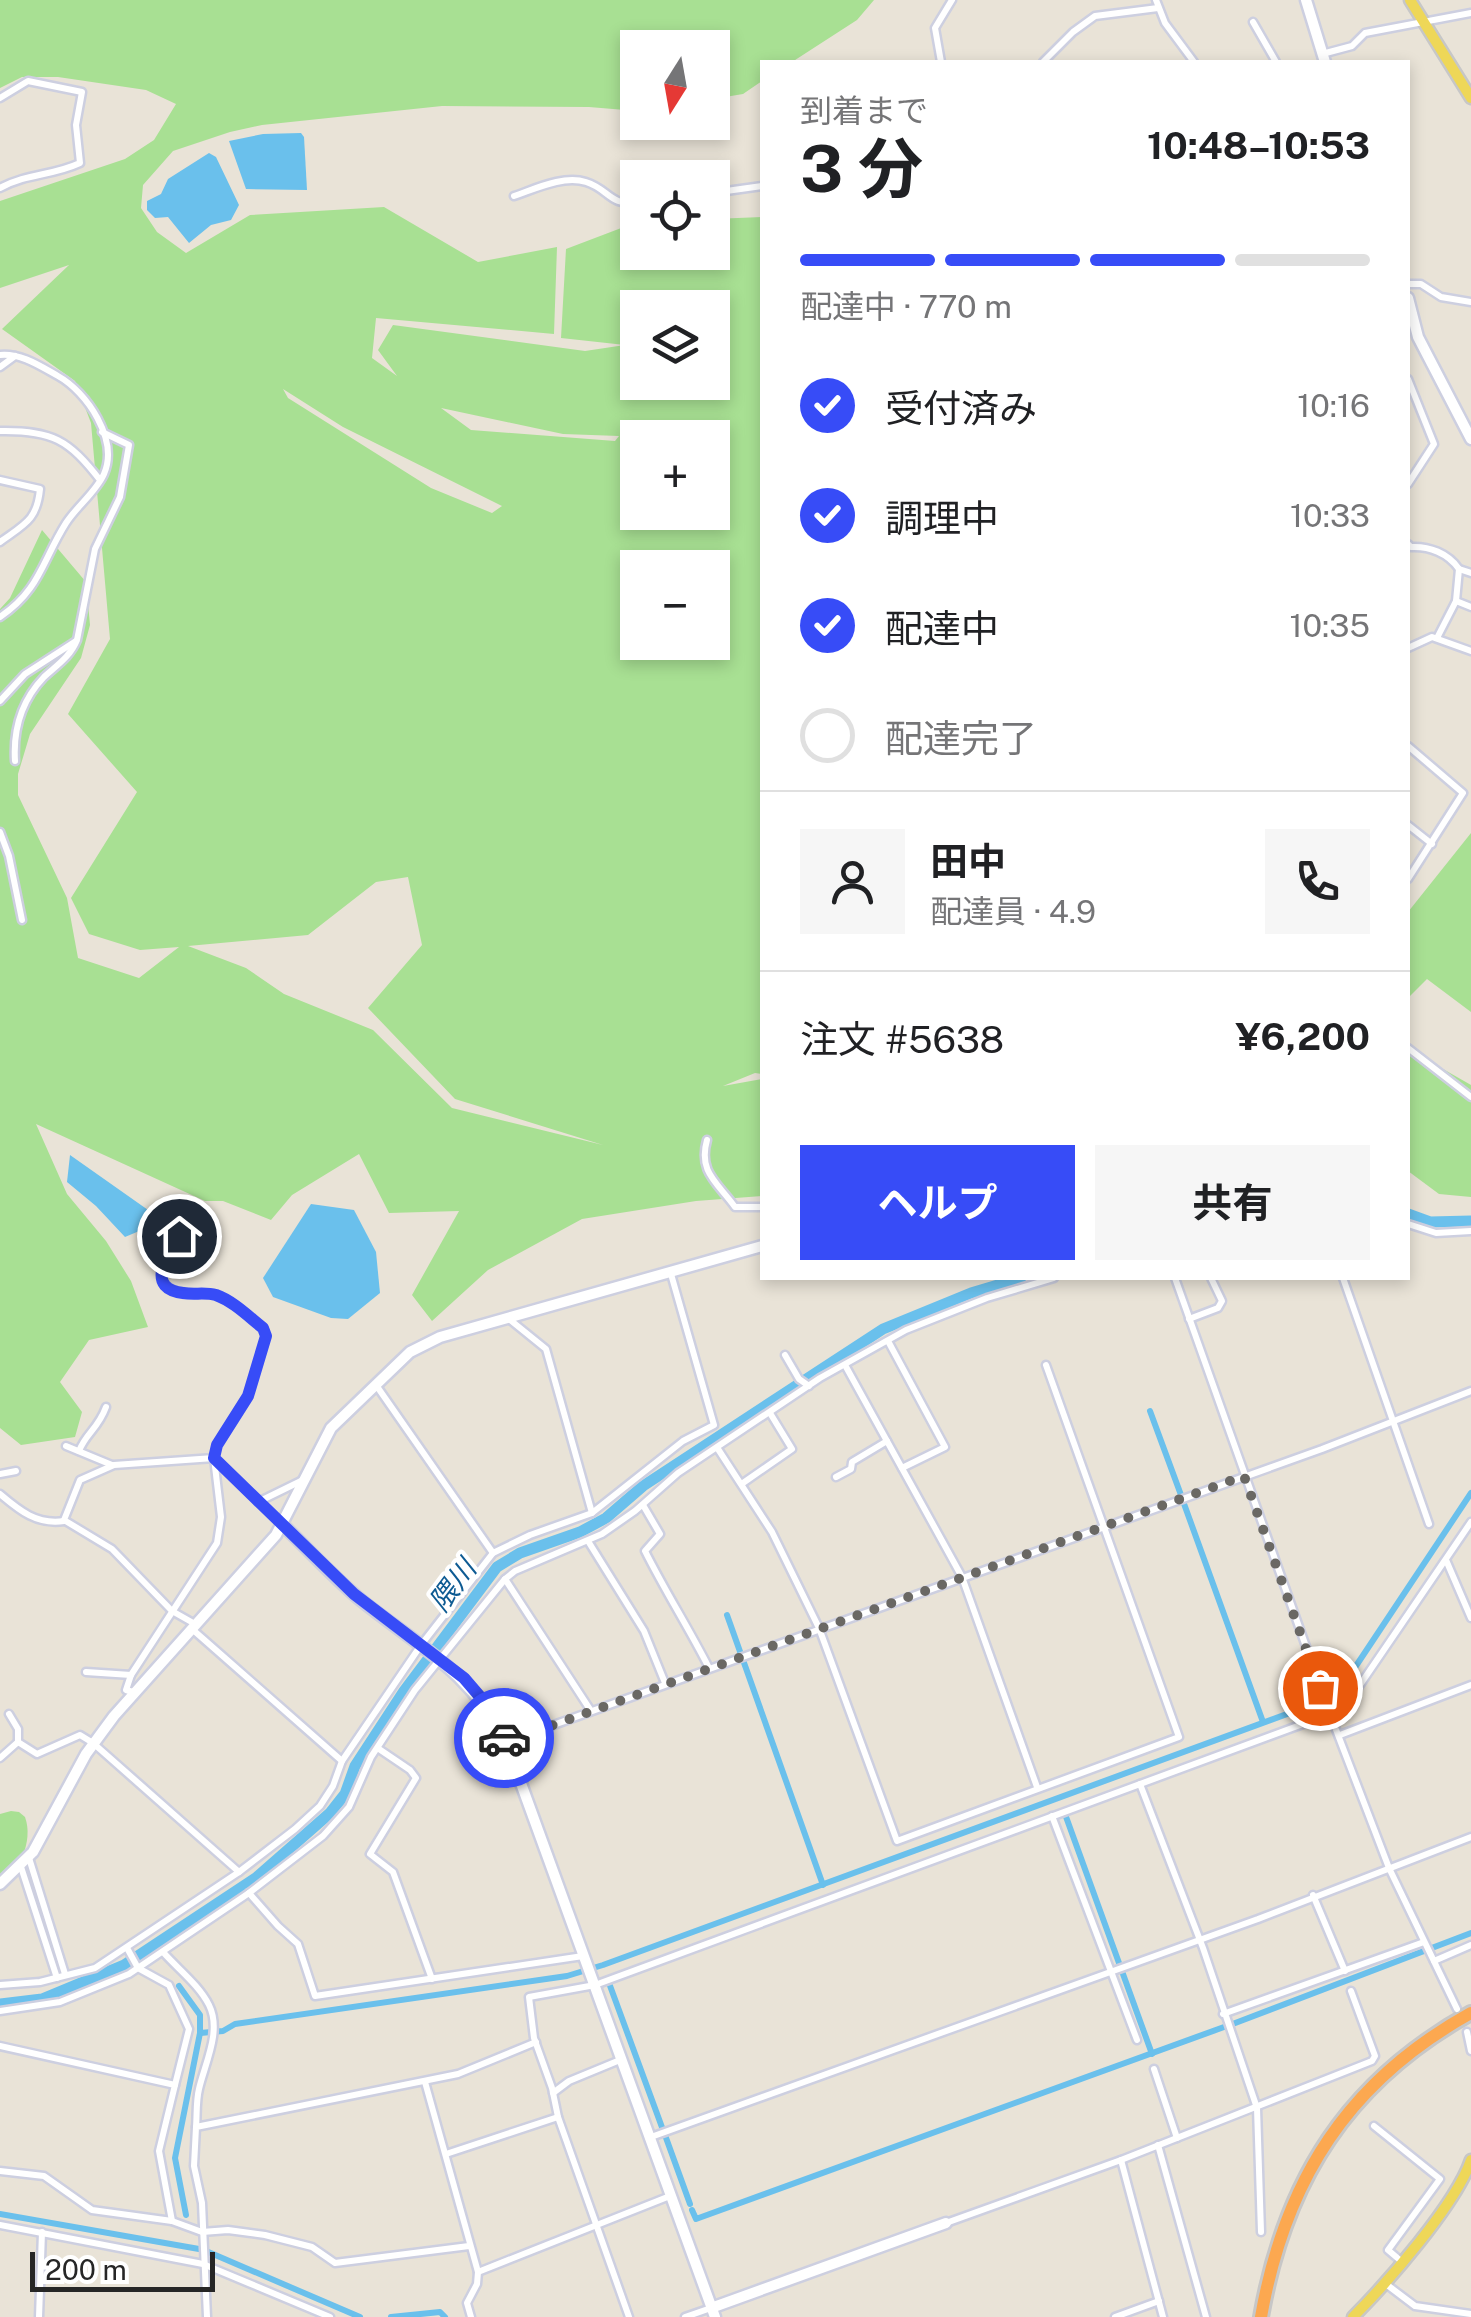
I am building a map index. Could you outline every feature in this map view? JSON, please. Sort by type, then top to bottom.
[{"type":"highway","points":[[1264,2317],[1292,2216],[1312,2174],[1339,2132],[1397,2068],[1466,2018]]},
{"type":"main road","points":[[1410,0],[1471,98]]},
{"type":"main road","points":[[1353,2317],[1448,2204],[1470,2166]]},
{"type":"street","points":[[941,60],[935,28],[952,0]]},
{"type":"street","points":[[1306,0],[1324,59],[1352,46],[1365,32],[1471,13]]},
{"type":"street","points":[[1045,60],[1095,16],[1157,4],[1164,23],[1192,60]]},
{"type":"street","points":[[1253,22],[1275,60]]},
{"type":"street","points":[[0,98],[28,81],[82,92],[76,126],[80,164],[44,176],[31,174],[0,188]]},
{"type":"street","points":[[514,196],[575,180],[596,187],[620,202]]},
{"type":"street","points":[[730,190],[760,186]]},
{"type":"street","points":[[1410,284],[1421,284],[1441,297],[1471,302]]},
{"type":"street","points":[[1410,306],[1418,337],[1471,439]]},
{"type":"street","points":[[0,354],[16,356],[77,388],[89,400],[108,460],[100,480],[66,523],[33,588],[0,617]]},
{"type":"street","points":[[0,368],[16,356]]},
{"type":"street","points":[[1410,384],[1434,444],[1410,481]]},
{"type":"street","points":[[0,430],[52,435],[74,448],[100,480]]},
{"type":"street","points":[[15,761],[15,740],[26,699],[72,651],[77,640],[95,549],[120,497],[129,445],[102,432]]},
{"type":"street","points":[[0,480],[40,490],[36,513],[0,542]]},
{"type":"street","points":[[1410,547],[1432,548],[1471,573]]},
{"type":"street","points":[[1437,638],[1456,601],[1460,569]]},
{"type":"street","points":[[1456,601],[1471,607]]},
{"type":"street","points":[[1410,647],[1432,637],[1471,651]]},
{"type":"street","points":[[0,701],[25,674],[77,640]]},
{"type":"street","points":[[1410,748],[1463,793],[1410,876]]},
{"type":"street","points":[[1410,827],[1432,844]]},
{"type":"street","points":[[0,832],[10,856],[22,920]]},
{"type":"street","points":[[1410,1050],[1471,1097]]},
{"type":"street","points":[[707,1140],[702,1160],[705,1169],[735,1206],[760,1207]]},
{"type":"street","points":[[1410,1225],[1436,1234],[1471,1231]]},
{"type":"street","points":[[134,1692],[126,1690],[131,1675],[190,1590],[217,1543],[221,1517],[214,1458],[217,1445],[248,1396],[266,1336],[263,1328],[218,1296],[175,1292],[168,1285],[161,1272],[164,1256],[179,1236],[180,1228]]},
{"type":"street","points":[[0,1884],[25,1862],[94,1742],[283,1525],[330,1428],[410,1352],[424,1343],[760,1247]]},
{"type":"street","points":[[0,1985],[94,1968],[128,1950],[239,1872],[320,1806],[342,1761],[421,1645],[493,1554],[530,1534],[592,1512],[683,1441],[714,1424],[671,1274]]},
{"type":"street","points":[[0,2011],[60,2002],[138,1968],[301,1854],[349,1807],[371,1757],[415,1690],[505,1579],[530,1564],[588,1541],[643,1505],[678,1473],[809,1386],[927,1319],[1048,1280]]},
{"type":"street","points":[[1176,1280],[1320,1688],[1389,1868],[1466,2018],[1471,2050]]},
{"type":"street","points":[[1189,1319],[1218,1308],[1222,1301],[1212,1280]]},
{"type":"street","points":[[1344,1280],[1429,1524]]},
{"type":"street","points":[[509,1319],[546,1348],[592,1512]]},
{"type":"street","points":[[888,1341],[945,1446],[902,1468]]},
{"type":"street","points":[[785,1355],[799,1379],[809,1386]]},
{"type":"street","points":[[846,1365],[962,1577],[1037,1787]]},
{"type":"street","points":[[718,1448],[772,1532],[818,1628],[898,1841],[1037,1787],[1180,1738],[1046,1365]]},
{"type":"street","points":[[376,1385],[493,1554]]},
{"type":"street","points":[[506,1742],[1471,1391]]},
{"type":"street","points":[[79,1452],[84,1438],[100,1424],[106,1407]]},
{"type":"street","points":[[743,1483],[792,1449],[770,1413]]},
{"type":"street","points":[[836,1477],[851,1470],[852,1462],[886,1440]]},
{"type":"street","points":[[66,1446],[113,1465]]},
{"type":"street","points":[[66,1521],[80,1480],[113,1465],[214,1458],[354,1594],[464,1678],[482,1699],[506,1742],[713,2312]]},
{"type":"street","points":[[0,1474],[16,1472]]},
{"type":"street","points":[[258,1502],[304,1480]]},
{"type":"street","points":[[0,1494],[19,1511],[47,1524],[66,1521],[112,1549],[172,1612],[193,1626],[342,1761]]},
{"type":"street","points":[[643,1505],[660,1534],[646,1551],[669,1600],[708,1666]]},
{"type":"street","points":[[628,2317],[558,2117],[536,2042],[529,1997],[594,1983],[1330,1714],[1348,1704],[1471,1522]]},
{"type":"street","points":[[588,1541],[644,1631],[665,1683]]},
{"type":"street","points":[[1446,1560],[1471,1618]]},
{"type":"street","points":[[505,1579],[591,1711]]},
{"type":"street","points":[[86,1672],[131,1675]]},
{"type":"street","points":[[1340,1735],[1471,1685]]},
{"type":"street","points":[[0,1758],[18,1742],[18,1730],[9,1714]]},
{"type":"street","points":[[18,1742],[37,1754],[80,1736],[94,1742],[239,1872]]},
{"type":"street","points":[[379,1749],[416,1778],[370,1854],[393,1872],[432,1980]]},
{"type":"street","points":[[1140,1784],[1257,2108],[1260,2232]]},
{"type":"street","points":[[1052,1816],[1137,2040]]},
{"type":"street","points":[[650,2137],[1258,1919],[1471,1836]]},
{"type":"street","points":[[25,1862],[61,1976]]},
{"type":"street","points":[[250,1893],[298,1944],[315,1996],[584,1956]]},
{"type":"street","points":[[1313,1895],[1345,1970]]},
{"type":"street","points":[[1224,2014],[1424,1942]]},
{"type":"street","points":[[1433,1959],[1471,1945]]},
{"type":"street","points":[[128,1950],[138,1968],[169,1985],[189,2029],[159,2151],[172,2220]]},
{"type":"street","points":[[163,1952],[211,2008],[214,2022],[198,2092],[194,2166],[202,2203],[207,2317]]},
{"type":"street","points":[[169,1985],[180,1972]]},
{"type":"street","points":[[684,2317],[713,2312],[1121,2160],[1372,2061],[1374,2056],[1352,1991]]},
{"type":"street","points":[[196,2128],[458,2074],[536,2042]]},
{"type":"street","points":[[0,2046],[175,2085]]},
{"type":"street","points":[[553,2092],[569,2081],[622,2060]]},
{"type":"street","points":[[1154,2069],[1177,2138]]},
{"type":"street","points":[[425,2082],[478,2272],[477,2284],[467,2303],[470,2317]]},
{"type":"street","points":[[446,2154],[558,2117]]},
{"type":"street","points":[[1374,2126],[1440,2178],[1388,2250],[1401,2261]]},
{"type":"street","points":[[1158,2145],[1206,2317]]},
{"type":"street","points":[[1121,2160],[1163,2317]]},
{"type":"street","points":[[0,2171],[44,2176],[92,2210],[172,2220],[202,2232],[228,2230],[312,2246],[335,2263],[469,2246]]},
{"type":"street","points":[[478,2272],[671,2195]]},
{"type":"street","points":[[0,2225],[203,2264],[330,2317]]},
{"type":"street","points":[[39,2317],[42,2232]]},
{"type":"street","points":[[1384,2282],[1415,2306],[1471,2314]]},
{"type":"street","points":[[1115,2317],[1159,2301]]},
{"type":"green space","points":[[0,0],[874,0],[857,20],[795,60],[760,60],[760,82],[743,94],[730,96],[730,30],[620,30],[620,110],[442,106],[262,125],[173,151],[143,185],[141,208],[157,232],[186,253],[250,215],[384,207],[478,262],[557,247],[554,334],[376,318],[372,358],[397,376],[378,350],[393,325],[585,351],[620,346],[620,400],[730,400],[730,290],[620,290],[620,344],[561,338],[566,249],[620,228],[620,270],[730,270],[730,218],[760,217],[760,1074],[723,1086],[760,1079],[760,1196],[696,1201],[582,1219],[488,1270],[432,1321],[412,1295],[459,1211],[389,1213],[359,1154],[292,1195],[271,1220],[223,1201],[205,1201],[36,1124],[67,1194],[106,1241],[131,1281],[148,1327],[89,1340],[60,1382],[82,1412],[75,1437],[21,1445],[0,1428],[0,609],[10,598],[42,530],[86,582],[90,625],[81,658],[30,734],[18,774],[18,795],[67,898],[78,958],[139,978],[179,947],[140,950],[89,934],[71,898],[137,792],[68,714],[110,639],[91,423],[75,381],[2,329],[69,265],[0,288],[0,201],[125,159],[154,140],[176,104],[146,90],[58,77],[22,77],[0,88]],"holes":[[[283,389],[343,427],[502,506],[492,513],[431,488],[288,398]],[[441,408],[563,434],[619,436],[615,441],[471,430]],[[408,877],[422,945],[368,1008],[455,1099],[603,1145],[452,1108],[373,1030],[284,994],[246,968],[188,946],[308,935],[376,882]]]},
{"type":"green space","points":[[1471,833],[1471,1012],[1427,979],[1410,996],[1410,909]]},
{"type":"green space","points":[[1410,1050],[1471,1085],[1471,1197],[1439,1194],[1410,1172]]},
{"type":"green space","points":[[11,1811],[25,1817],[26,1846],[13,1874],[0,1889],[0,1814]]},
{"type":"water","points":[[301,133],[307,190],[246,189],[229,141],[263,134]]},
{"type":"water","points":[[209,153],[216,157],[239,205],[231,220],[211,225],[189,243],[168,217],[155,218],[147,210],[147,201],[161,194],[168,179]]},
{"type":"water","points":[[70,1155],[158,1217],[144,1229],[125,1237],[67,1182]]},
{"type":"water","points":[[311,1204],[354,1210],[376,1252],[380,1293],[348,1319],[331,1318],[273,1297],[263,1278]]},
{"type":"waterway","name":"隈川","points":[[1410,1215],[1430,1222],[1471,1221]]},
{"type":"waterway","name":"隈川","points":[[0,2004],[42,1999],[124,1965],[257,1877],[330,1813],[404,1691],[497,1567],[520,1553],[580,1532],[606,1518],[643,1486],[883,1329],[1014,1280]]},
{"type":"waterway","points":[[1150,1411],[1181,1495]]},
{"type":"waterway","points":[[200,2033],[223,2031],[235,2024],[567,1976],[1336,1696],[1471,1493]]},
{"type":"waterway","points":[[1183,1501],[1263,1722]]},
{"type":"waterway","points":[[727,1615],[823,1885]]},
{"type":"waterway","points":[[1065,1814],[1152,2054]]},
{"type":"waterway","points":[[1230,2025],[1471,1933]]},
{"type":"waterway","points":[[609,1983],[663,2130]]},
{"type":"waterway","points":[[179,1986],[200,2015],[200,2033],[175,2158],[186,2215]]},
{"type":"waterway","points":[[692,2210],[696,2219],[1224,2027]]},
{"type":"waterway","points":[[665,2135],[690,2204]]},
{"type":"waterway","points":[[0,2214],[199,2249]]},
{"type":"waterway","points":[[206,2251],[360,2317]]},
{"type":"waterway","points":[[391,2317],[440,2312],[445,2317]]},
{"type":"way so far","points":[[504,1738],[506,1742],[1244,1476],[1320,1688]]},
{"type":"route","points":[[179,1236],[164,1256],[161,1272],[168,1285],[175,1292],[218,1296],[263,1328],[266,1336],[248,1396],[217,1445],[214,1458],[354,1594],[464,1678],[482,1699],[504,1738]]}]
